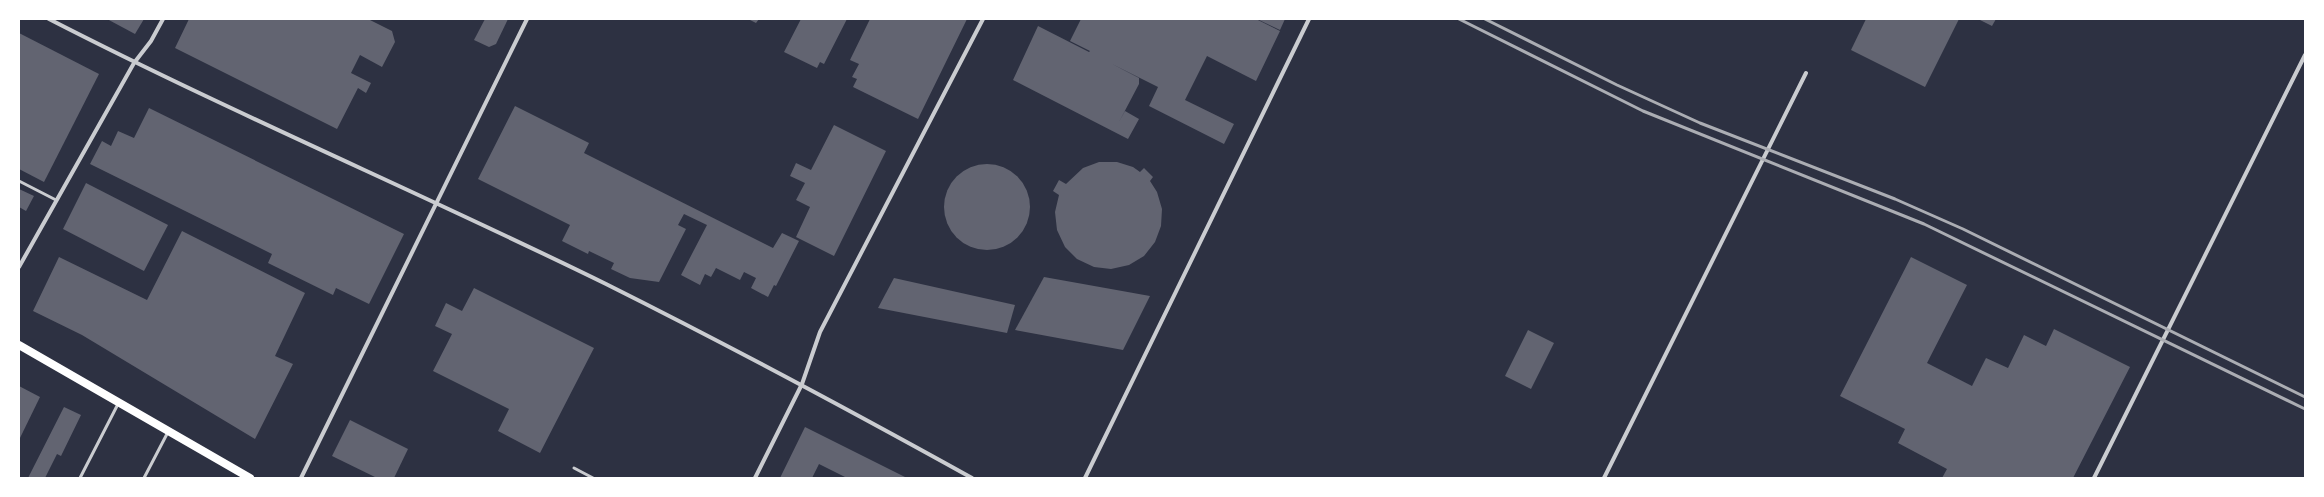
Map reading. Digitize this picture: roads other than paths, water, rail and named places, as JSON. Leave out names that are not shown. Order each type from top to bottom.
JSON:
[{"type":"main road","points":[[19,345],[250,478]]},
{"type":"street","points":[[49,19],[134,63],[605,284],[802,384],[972,478]]},
{"type":"street","points":[[19,267],[134,63],[151,42],[163,19]]},
{"type":"street","points":[[301,478],[527,19]]},
{"type":"street","points":[[755,478],[802,384],[820,332],[983,19]]},
{"type":"street","points":[[1085,478],[1309,19]]},
{"type":"street","points":[[2094,478],[2305,55]]},
{"type":"street","points":[[1604,478],[1806,73]]},
{"type":"lane","points":[[19,181],[56,200]]},
{"type":"lane","points":[[80,478],[119,402]]},
{"type":"lane","points":[[144,478],[168,431]]},
{"type":"lane","points":[[574,468],[593,478]]},
{"type":"railway","points":[[1459,19],[1643,111],[1924,224],[2305,409]]},
{"type":"railway","points":[[1485,19],[1617,85],[1700,123],[1895,199],[1963,229],[2305,397]]}]
